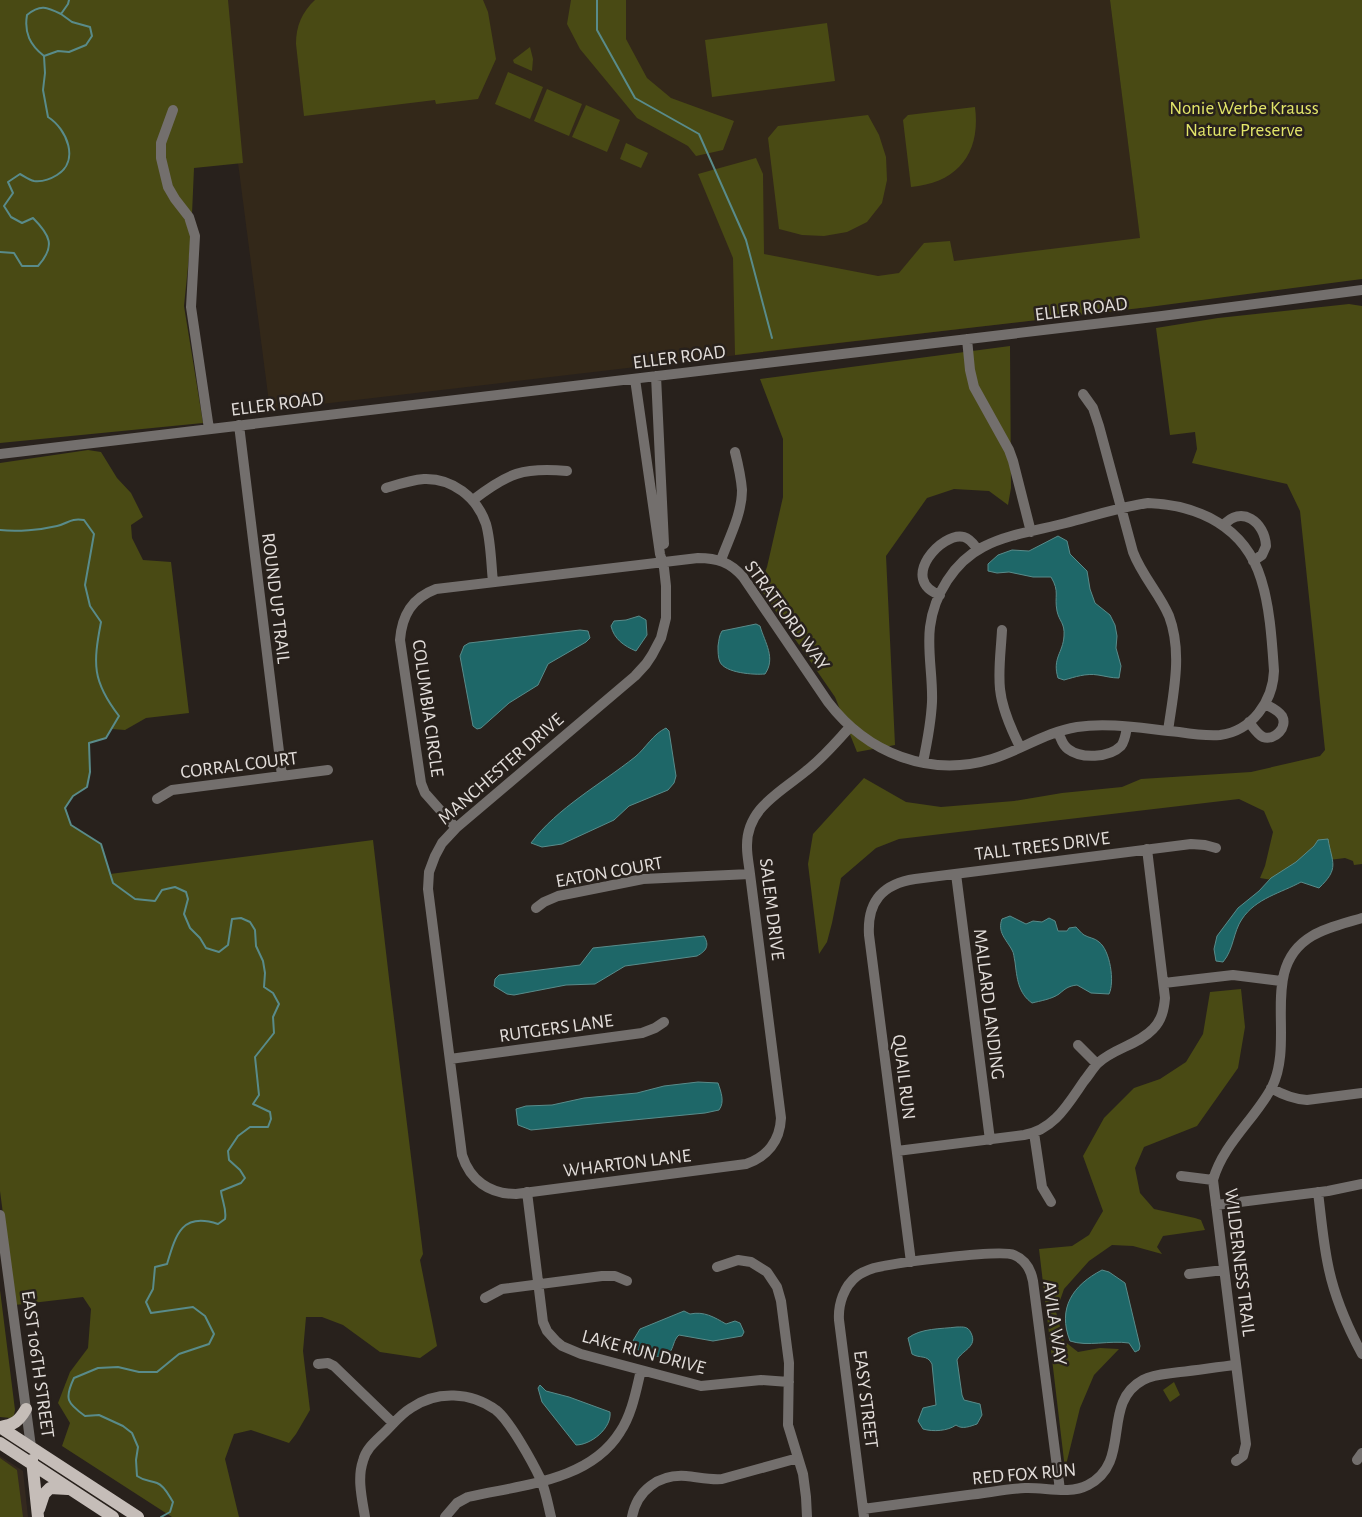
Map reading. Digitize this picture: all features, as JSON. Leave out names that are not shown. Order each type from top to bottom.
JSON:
[{"type":"main road","points":[[0,1427],[14,1424],[20,1419],[26,1409]]},
{"type":"main road","points":[[0,1427],[138,1517]]},
{"type":"main road","points":[[0,1442],[113,1517]]},
{"type":"main road","name":"EAST 106TH STREET","points":[[31,1447],[38,1516]]},
{"type":"main road","points":[[38,1516],[44,1494],[50,1488],[56,1487],[72,1490]]},
{"type":"street","points":[[174,110],[161,143],[160,158],[168,187],[189,217],[195,236],[192,307],[209,429]]},
{"type":"street","name":"ELLER ROAD","points":[[0,454],[1362,290]]},
{"type":"street","points":[[967,339],[970,370],[974,387],[1009,450],[1031,532]]},
{"type":"street","name":"MANCHESTER DRIVE","points":[[474,1178],[467,1168],[462,1155],[428,888],[430,872],[442,843],[456,828],[635,676],[646,664],[660,638],[666,618],[667,599],[663,562],[664,523],[656,376]]},
{"type":"street","name":"MANCHESTER DRIVE","points":[[635,378],[660,554],[663,562]]},
{"type":"street","points":[[1083,394],[1094,408],[1133,552],[1139,567],[1168,615],[1175,636],[1176,660],[1168,731]]},
{"type":"street","name":"ROUND UP TRAIL","points":[[239,426],[282,776]]},
{"type":"street","points":[[721,560],[741,503],[741,477],[735,452]]},
{"type":"street","points":[[473,500],[500,479],[513,474],[540,469],[567,471]]},
{"type":"street","points":[[386,488],[416,480],[438,480],[452,484],[473,500],[486,524],[494,582]]},
{"type":"street","points":[[923,762],[932,702],[930,627],[933,612],[945,584],[958,566],[978,550],[1004,539],[1121,508],[1148,503],[1168,504],[1196,511],[1207,516],[1223,526],[1240,542],[1253,561],[1264,589],[1273,652],[1274,679],[1272,690],[1265,704],[1249,722],[1264,737],[1275,736],[1280,732],[1283,718],[1279,712],[1265,704]]},
{"type":"street","points":[[1223,526],[1228,519],[1238,515],[1245,516],[1257,524],[1262,532],[1266,546],[1262,555],[1253,561]]},
{"type":"street","points":[[940,595],[926,588],[922,580],[924,567],[934,551],[945,541],[957,536],[968,539],[978,550]]},
{"type":"street","name":"STRATFORD WAY","points":[[457,586],[698,558],[721,560],[736,569],[743,577],[828,702],[841,718],[850,727],[880,748],[909,760],[943,765],[973,763],[991,759],[1075,727],[1097,725],[1220,735],[1238,729],[1249,722]]},
{"type":"street","name":"COLUMBIA CIRCLE","points":[[456,828],[426,793],[420,783],[400,640],[401,625],[407,611],[414,602],[426,593],[436,589],[457,586]]},
{"type":"street","points":[[1002,630],[999,668],[1000,689],[1007,717],[1020,747]]},
{"type":"street","name":"SALEM DRIVE","points":[[778,1137],[781,1113],[747,846],[753,820],[758,810],[765,802],[820,759],[850,727]]},
{"type":"street","points":[[1058,732],[1068,750],[1080,755],[1094,756],[1108,753],[1121,745],[1127,727]]},
{"type":"street","name":"CORRAL COURT","points":[[157,799],[172,790],[328,770]]},
{"type":"street","name":"TALL TREES DRIVE","points":[[878,898],[885,889],[904,881],[1191,844],[1205,844],[1216,848]]},
{"type":"street","points":[[897,1151],[990,1140],[1034,1133],[1046,1128],[1057,1117],[1097,1064],[1154,1029],[1160,1020],[1164,1007],[1164,983],[1147,849]]},
{"type":"street","name":"EATON COURT","points":[[536,908],[558,896],[643,879],[750,874]]},
{"type":"street","name":"MALLARD LANDING","points":[[956,874],[990,1140]]},
{"type":"street","name":"QUAIL RUN","points":[[878,898],[870,914],[869,935],[911,1262]]},
{"type":"street","name":"WILDERNESS TRAIL","points":[[1236,1461],[1244,1456],[1247,1447],[1213,1180],[1219,1162],[1271,1088],[1278,1071],[1281,1055],[1281,981],[1289,959],[1304,942],[1322,931],[1362,918]]},
{"type":"street","points":[[1164,983],[1233,975],[1281,981]]},
{"type":"street","name":"RUTGERS LANE","points":[[450,1059],[642,1033],[664,1022]]},
{"type":"street","points":[[1078,1045],[1097,1064]]},
{"type":"street","points":[[1271,1088],[1290,1098],[1307,1100],[1362,1093]]},
{"type":"street","points":[[1034,1133],[1042,1187],[1051,1202]]},
{"type":"street","name":"WHARTON LANE","points":[[474,1178],[486,1188],[509,1194],[746,1164],[765,1154],[778,1137]]},
{"type":"street","points":[[1181,1176],[1213,1180]]},
{"type":"street","points":[[1216,1205],[1318,1192],[1362,1184]]},
{"type":"street","name":"LAKE RUN DRIVE","points":[[527,1192],[543,1322],[556,1341],[581,1354],[701,1386],[761,1380],[789,1382]]},
{"type":"street","points":[[1318,1192],[1328,1264],[1333,1285],[1341,1311],[1362,1354]]},
{"type":"street","name":"EAST 106TH STREET","points":[[0,1215],[31,1447]]},
{"type":"street","name":"AVILA WAY","points":[[846,1287],[858,1276],[871,1269],[911,1262],[1002,1252],[1016,1256],[1028,1266],[1033,1281],[1060,1490]]},
{"type":"street","points":[[717,1267],[738,1260],[745,1260],[756,1264],[769,1274],[775,1282],[779,1293],[789,1363],[788,1425],[803,1474],[807,1517]]},
{"type":"street","points":[[1188,1274],[1224,1270]]},
{"type":"street","points":[[485,1298],[502,1289],[538,1284],[608,1276],[627,1281]]},
{"type":"street","name":"EASY STREET","points":[[846,1287],[839,1308],[839,1320],[864,1513]]},
{"type":"street","points":[[318,1364],[328,1363],[334,1366],[393,1423]]},
{"type":"street","name":"RED FOX RUN","points":[[864,1513],[1017,1489],[1072,1490],[1082,1488],[1095,1481],[1105,1471],[1112,1458],[1121,1405],[1125,1396],[1135,1385],[1142,1380],[1155,1376],[1236,1365]]},
{"type":"street","points":[[445,1517],[457,1503],[468,1497],[541,1481],[581,1467],[605,1451],[620,1433],[628,1416],[641,1370]]},
{"type":"street","points":[[365,1517],[360,1476],[363,1458],[370,1447],[393,1423],[424,1400],[438,1396],[453,1395],[470,1397],[484,1403],[497,1411],[508,1423],[541,1481],[551,1517]]},
{"type":"street","points":[[632,1517],[638,1500],[646,1489],[662,1479],[676,1476],[709,1480],[722,1479],[798,1458]]},
{"type":"shaded area","points":[[217,0],[1110,0],[1149,307],[270,410]]},
{"type":"shaded area","points":[[0,1456],[23,1471],[28,1517],[0,1517]]},
{"type":"green space","points":[[0,0],[228,0],[243,163],[194,168],[191,237],[184,306],[203,423],[0,443]]},
{"type":"green space","points":[[315,0],[483,0],[488,12],[496,59],[478,99],[436,104],[435,100],[304,116],[296,37],[301,20]]},
{"type":"green space","points":[[571,0],[626,0],[626,39],[647,78],[671,98],[734,121],[723,150],[696,156],[688,146],[637,118],[580,49],[567,24]]},
{"type":"green space","name":"Nonie Werbe Krauss Nature Preserve","points":[[1110,0],[1362,0],[1362,279],[1149,307],[735,355],[733,258],[698,174],[756,158],[763,174],[764,254],[878,276],[899,273],[924,243],[950,241],[954,261],[1140,238]]},
{"type":"green space","points":[[827,23],[835,81],[712,97],[705,40]]},
{"type":"green space","points":[[530,47],[533,59],[532,71],[514,63],[513,60]]},
{"type":"green space","points":[[508,72],[543,87],[530,119],[495,104]]},
{"type":"green space","points":[[547,89],[582,104],[569,136],[534,121]]},
{"type":"green space","points":[[586,105],[620,120],[607,152],[572,137]]},
{"type":"green space","points":[[975,107],[976,123],[974,138],[970,151],[963,163],[942,179],[911,187],[903,120],[908,115]]},
{"type":"green space","points":[[868,115],[879,135],[886,157],[887,180],[882,203],[867,222],[847,232],[824,236],[802,235],[779,229],[768,138],[778,126]]},
{"type":"green space","points":[[626,143],[648,153],[641,168],[620,159]]},
{"type":"green space","points":[[1349,304],[1362,306],[1362,864],[1354,865],[1353,861],[1345,858],[1321,861],[1279,881],[1260,878],[1265,866],[1273,832],[1264,811],[1239,799],[899,839],[876,848],[841,878],[827,942],[819,954],[808,864],[813,834],[864,778],[906,802],[941,807],[1014,801],[1062,793],[1122,787],[1141,779],[1251,772],[1320,756],[1325,750],[1300,511],[1287,484],[1192,463],[1197,449],[1195,432],[1170,435],[1156,328],[1218,318]]},
{"type":"green space","points":[[1010,346],[1011,488],[1008,505],[989,491],[954,489],[927,498],[886,556],[895,745],[857,752],[835,697],[759,587],[767,567],[783,497],[783,439],[760,379]]},
{"type":"green space","points":[[88,450],[101,452],[117,478],[131,493],[143,517],[131,525],[132,538],[143,560],[171,562],[189,713],[146,718],[125,730],[112,729],[106,738],[90,743],[90,772],[87,787],[73,796],[66,808],[71,825],[101,844],[110,874],[373,840],[423,1254],[420,1260],[437,1346],[420,1358],[380,1352],[343,1325],[322,1317],[306,1317],[303,1351],[310,1410],[289,1443],[251,1430],[234,1434],[225,1459],[239,1517],[172,1517],[62,1446],[70,1423],[58,1403],[70,1372],[88,1348],[91,1309],[83,1297],[15,1305],[0,1191],[0,463]]},
{"type":"green space","points":[[1241,989],[1245,1027],[1238,1068],[1197,1126],[1144,1147],[1135,1168],[1140,1193],[1154,1209],[1201,1220],[1205,1230],[1163,1236],[1157,1247],[1162,1254],[1133,1246],[1112,1245],[1089,1261],[1064,1289],[1056,1312],[1064,1341],[1078,1352],[1100,1348],[1119,1349],[1094,1375],[1080,1408],[1065,1469],[1039,1249],[1072,1246],[1089,1235],[1103,1211],[1083,1156],[1104,1118],[1134,1088],[1160,1079],[1186,1062],[1203,1034],[1210,992]]},
{"type":"green space","points":[[0,1290],[15,1410],[11,1418],[0,1417]]},
{"type":"green space","points":[[1174,1382],[1180,1395],[1170,1402],[1163,1390]]},
{"type":"green space","points":[[0,1458],[17,1470],[23,1517],[0,1517]]},
{"type":"water","points":[[1058,536],[1067,541],[1070,554],[1087,571],[1095,603],[1110,615],[1115,625],[1117,636],[1116,648],[1121,666],[1119,678],[1089,675],[1064,680],[1058,678],[1056,665],[1064,632],[1057,611],[1056,590],[1051,577],[1033,577],[1009,572],[997,573],[988,571],[988,564],[998,555],[1012,550],[1029,551]]},
{"type":"water","points":[[639,616],[646,620],[647,635],[636,651],[627,647],[614,635],[611,626],[614,621]]},
{"type":"water","points":[[756,624],[760,626],[770,656],[770,662],[765,674],[734,671],[723,666],[719,660],[718,650],[722,631]]},
{"type":"water","points":[[580,630],[588,631],[590,638],[586,642],[548,664],[538,685],[509,703],[481,728],[477,729],[473,726],[460,656],[464,646],[469,643]]},
{"type":"water","points":[[666,728],[669,731],[676,776],[674,783],[668,790],[629,806],[614,820],[562,844],[542,847],[531,843],[553,819],[635,757],[657,734]]},
{"type":"water","points":[[1328,839],[1333,865],[1326,881],[1319,888],[1301,882],[1254,906],[1239,924],[1227,957],[1223,962],[1216,961],[1214,949],[1217,936],[1238,908],[1259,891],[1271,878],[1296,862],[1318,840]]},
{"type":"water","points":[[1010,916],[1026,924],[1033,921],[1042,922],[1049,918],[1055,921],[1058,931],[1067,931],[1069,928],[1076,927],[1084,935],[1097,941],[1103,946],[1109,959],[1112,982],[1109,994],[1091,993],[1077,985],[1071,986],[1046,1000],[1032,1003],[1021,990],[1013,953],[1001,932],[1002,919]]},
{"type":"water","points":[[704,936],[707,943],[706,948],[697,956],[625,966],[595,984],[566,985],[514,995],[507,994],[494,986],[495,979],[499,975],[580,965],[593,948]]},
{"type":"water","points":[[698,1082],[718,1083],[722,1100],[719,1110],[705,1113],[531,1130],[518,1125],[516,1109],[526,1106],[552,1105],[584,1098],[637,1093],[664,1086]]},
{"type":"water","points":[[1102,1270],[1109,1272],[1125,1283],[1140,1346],[1139,1350],[1135,1352],[1129,1343],[1077,1343],[1070,1341],[1065,1318],[1070,1299],[1083,1283]]},
{"type":"water","points":[[684,1311],[690,1314],[700,1313],[709,1315],[726,1324],[735,1321],[740,1323],[744,1332],[742,1336],[713,1341],[679,1335],[669,1353],[660,1357],[644,1353],[631,1344],[640,1329]]},
{"type":"water","points":[[957,1327],[967,1328],[973,1338],[971,1345],[957,1360],[962,1395],[964,1400],[980,1404],[982,1415],[977,1424],[969,1427],[956,1425],[949,1429],[936,1431],[923,1429],[918,1421],[923,1408],[936,1405],[932,1364],[926,1358],[912,1354],[908,1338],[919,1332]]},
{"type":"water","points":[[540,1385],[546,1391],[610,1412],[608,1424],[594,1439],[576,1445],[542,1402],[538,1388]]},
{"type":"waterway","points":[[0,252],[14,253],[22,266],[38,266],[44,259],[49,247],[47,235],[33,218],[22,223],[11,217],[4,206],[13,193],[8,182],[20,174],[34,181],[49,179],[64,169],[68,162],[68,145],[65,137],[61,129],[48,117],[43,90],[44,56],[29,38],[26,21],[27,15],[40,8],[48,8],[61,14],[69,0]]},
{"type":"waterway","points":[[597,0],[597,30],[635,98],[699,134],[746,240],[772,338]]},
{"type":"waterway","points":[[44,56],[58,51],[69,52],[86,45],[92,36],[90,27],[72,22],[61,14]]},
{"type":"waterway","points":[[0,530],[43,529],[72,520],[84,520],[94,534],[85,585],[90,606],[101,622],[96,661],[99,682],[110,704],[119,716],[106,738],[89,743],[90,772],[87,787],[73,796],[65,808],[71,825],[101,844],[113,883],[135,899],[155,901],[162,890],[175,887],[186,892],[188,899],[184,914],[190,928],[200,938],[206,948],[219,952],[228,945],[232,919],[241,918],[250,922],[255,930],[256,946],[263,961],[265,973],[264,987],[273,993],[279,1004],[273,1017],[274,1033],[255,1057],[259,1095],[253,1104],[270,1112],[271,1119],[268,1127],[250,1127],[238,1136],[228,1151],[229,1160],[240,1170],[245,1178],[241,1183],[221,1191],[225,1208],[225,1219],[218,1224],[196,1221],[188,1223],[182,1228],[174,1243],[167,1264],[155,1267],[153,1289],[146,1302],[151,1313],[193,1307],[205,1316],[214,1334],[209,1344],[179,1354],[157,1372],[139,1372],[118,1367],[98,1368],[74,1378],[69,1391],[68,1396],[71,1404],[85,1416],[99,1415],[123,1426],[132,1433],[138,1447],[136,1460],[137,1476],[160,1484],[167,1491],[173,1502],[170,1512],[161,1517]]}]
